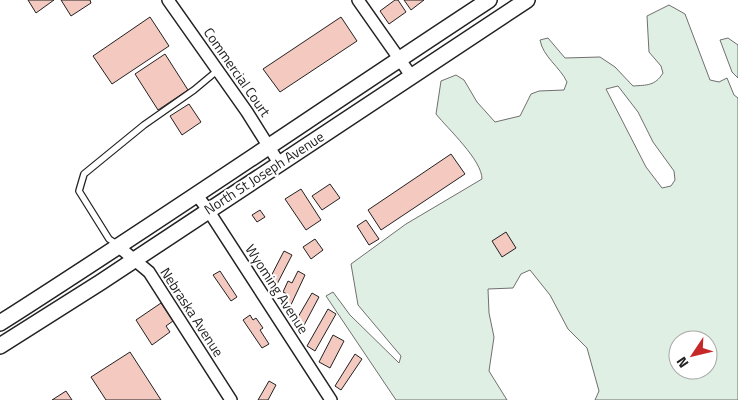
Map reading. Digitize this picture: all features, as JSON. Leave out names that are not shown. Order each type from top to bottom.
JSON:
[{"type":"main road","name":"North St Joseph Avenue","points":[[0,323],[120,247],[196,194],[489,0]]},
{"type":"main road","name":"North St Joseph Avenue","points":[[0,346],[527,0]]},
{"type":"street","name":"Commercial Court","points":[[168,0],[247,112],[279,163]]},
{"type":"street","points":[[358,0],[412,77]]},
{"type":"street","name":"Wyoming Avenue","points":[[196,194],[331,400]]},
{"type":"street","name":"Nebraska Avenue","points":[[120,247],[149,272],[231,400]]},
{"type":"lane","points":[[120,247],[109,239],[79,192],[84,174],[144,125],[194,90],[218,70]]},
{"type":"green space","points":[[669,5],[685,14],[710,80],[719,82],[727,78],[734,95],[738,98],[738,400],[595,400],[599,391],[587,348],[568,329],[550,295],[530,270],[521,274],[513,288],[488,289],[489,313],[494,337],[489,371],[507,400],[396,400],[326,296],[333,292],[350,315],[399,363],[401,356],[358,305],[351,264],[406,224],[482,179],[481,171],[471,154],[436,114],[441,81],[456,75],[464,80],[477,102],[495,122],[520,116],[531,94],[539,91],[564,90],[567,82],[544,52],[540,40],[548,38],[565,58],[600,57],[615,67],[633,86],[654,83],[663,73],[661,66],[649,52],[647,16]],"holes":[[[618,86],[638,112],[653,142],[674,171],[675,180],[671,186],[662,188],[646,167],[606,89]]]},
{"type":"green space","points":[[728,38],[738,45],[738,78],[732,72],[720,40]]},
{"type":"building","points":[[28,0],[54,0],[36,13]]},
{"type":"building","points":[[61,0],[90,0],[91,3],[71,16]]},
{"type":"building","points":[[395,0],[398,0],[406,12],[389,24],[380,11]]},
{"type":"building","points":[[404,0],[424,0],[411,10]]},
{"type":"building","points":[[150,17],[169,46],[112,84],[93,56]]},
{"type":"building","points":[[341,17],[357,41],[280,92],[263,69]]},
{"type":"building","points":[[165,54],[188,90],[158,110],[135,74]]},
{"type":"building","points":[[189,104],[201,122],[182,135],[170,116]]},
{"type":"building","points":[[451,154],[465,174],[381,230],[368,210]]},
{"type":"building","points":[[330,184],[340,198],[322,210],[312,196]]},
{"type":"building","points":[[301,189],[321,220],[306,230],[285,199]]},
{"type":"building","points":[[260,210],[265,217],[257,222],[252,215]]},
{"type":"building","points":[[366,220],[379,239],[369,245],[357,226]]},
{"type":"building","points":[[506,232],[516,248],[502,257],[492,241]]},
{"type":"building","points":[[315,239],[323,250],[311,259],[303,247]]},
{"type":"building","points":[[284,251],[292,255],[275,288],[267,284]]},
{"type":"building","points":[[220,271],[237,297],[231,301],[213,275]]},
{"type":"building","points":[[298,271],[305,275],[289,309],[282,306],[287,294],[283,292],[288,281],[292,283]]},
{"type":"building","points":[[312,293],[319,297],[302,329],[294,324]]},
{"type":"building","points":[[161,303],[173,321],[166,326],[170,332],[152,345],[136,320]]},
{"type":"building","points":[[328,309],[336,314],[315,351],[307,346]]},
{"type":"building","points":[[250,315],[253,320],[256,318],[263,328],[260,330],[269,344],[262,348],[243,320]]},
{"type":"building","points":[[333,335],[344,341],[330,368],[319,362]]},
{"type":"building","points":[[130,352],[161,400],[106,400],[91,377]]},
{"type":"building","points":[[355,354],[362,359],[341,390],[335,386]]},
{"type":"building","points":[[269,381],[276,385],[268,400],[258,400]]},
{"type":"building","points":[[66,391],[72,400],[52,400]]}]
